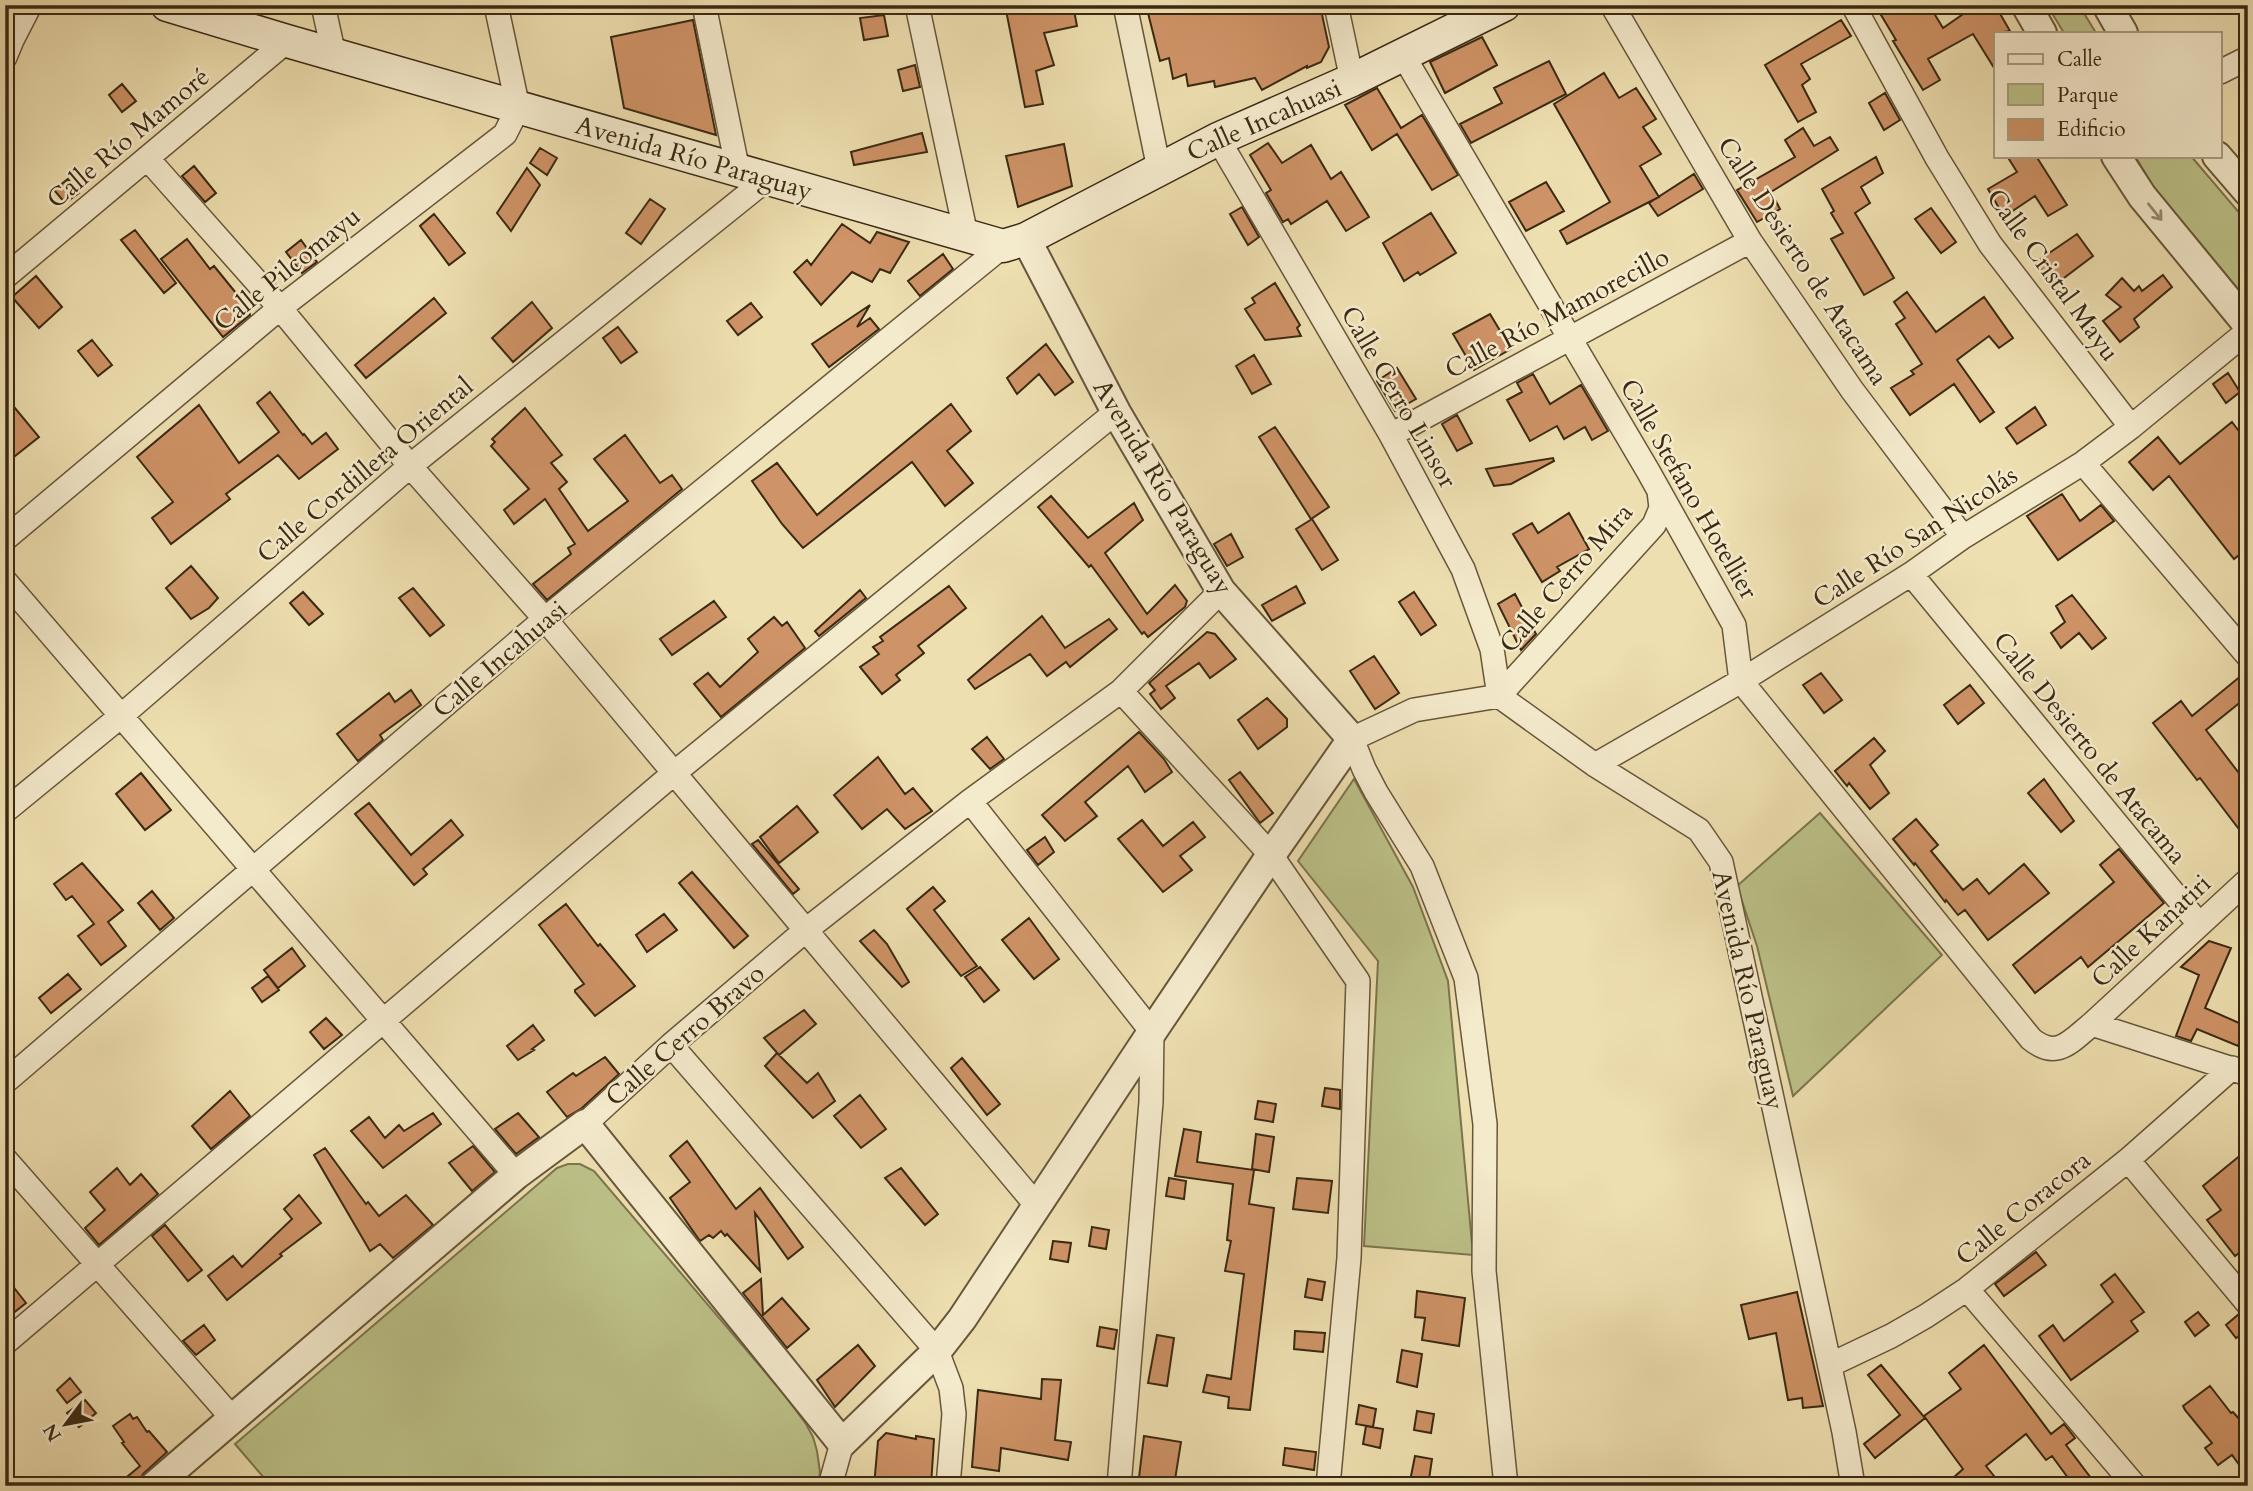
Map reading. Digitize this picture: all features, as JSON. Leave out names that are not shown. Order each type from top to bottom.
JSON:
[{"type":"main road","name":"Avenida Río Paraguay","points":[[167,5],[966,235],[1015,242]]},
{"type":"main road","name":"Calle Incahuasi","points":[[1015,242],[1218,139],[1352,80],[1504,5]]},
{"type":"street","points":[[5,57],[30,5]]},
{"type":"street","points":[[323,5],[334,55]]},
{"type":"street","points":[[496,5],[518,108]]},
{"type":"street","points":[[704,5],[753,175]]},
{"type":"street","points":[[917,5],[966,235]]},
{"type":"street","points":[[1125,5],[1159,169]]},
{"type":"street","points":[[1336,5],[1352,80]]},
{"type":"street","name":"Calle Desierto de Atacama","points":[[1612,5],[1750,241],[1852,390],[1962,537]]},
{"type":"street","name":"Calle Cristal Mayu","points":[[1853,5],[1937,158],[1990,244],[2131,427]]},
{"type":"street","points":[[2026,5],[2041,32]]},
{"type":"street","points":[[2107,5],[2122,32]]},
{"type":"street","name":"Calle Río Mamoré","points":[[5,277],[287,41]]},
{"type":"street","name":"Calle Stefano Hotellier","points":[[1403,55],[1659,491],[1734,625],[1741,681]]},
{"type":"street","points":[[2222,71],[2248,58]]},
{"type":"street","name":"Calle Pilcomayu","points":[[5,539],[279,308],[505,135],[518,108]]},
{"type":"street","name":"Calle Cerro Linsor","points":[[1218,139],[1391,435],[1463,569],[1492,649],[1499,696]]},
{"type":"street","points":[[147,158],[279,308],[410,466],[545,620],[1037,1206]]},
{"type":"street","points":[[2117,158],[2141,196],[2248,325]]},
{"type":"street","points":[[2219,158],[2248,192]]},
{"type":"street","name":"Calle Cordillera Oriental","points":[[5,811],[121,716],[753,175]]},
{"type":"street","name":"Calle Río Mamorecillo","points":[[1391,435],[1750,241]]},
{"type":"street","name":"Avenida Río Paraguay","points":[[1015,242],[1221,591],[1352,739]]},
{"type":"street","name":"Calle Incahuasi","points":[[5,1082],[545,620],[1015,242]]},
{"type":"street","name":"Calle Río San Nicolás","points":[[1595,765],[1741,681],[1911,574],[1962,537],[2084,463],[2248,331]]},
{"type":"street","points":[[5,1343],[673,774],[1116,412]]},
{"type":"street","points":[[2084,463],[2248,656]]},
{"type":"street","name":"Calle Cerro Mira","points":[[1499,696],[1654,525],[1661,508],[1659,491]]},
{"type":"street","name":"Calle Desierto de Atacama","points":[[1911,574],[2199,924]]},
{"type":"street","points":[[5,582],[516,1175]]},
{"type":"street","name":"Calle Cerro Bravo","points":[[154,1486],[516,1175],[585,1124],[671,1045],[806,930],[970,801],[1121,691],[1221,591]]},
{"type":"street","points":[[1741,681],[2031,1039],[2042,1048],[2055,1049],[2067,1044],[2092,1024],[2240,1071]]},
{"type":"street","points":[[1121,691],[1271,855],[1358,981],[1349,1258],[1328,1486]]},
{"type":"street","points":[[831,1486],[842,1443],[937,1351],[962,1320],[1152,1032],[1352,739],[1414,710],[1499,696]]},
{"type":"street","name":"Avenida Río Paraguay","points":[[1499,696],[1595,765],[1699,830],[1721,862],[1855,1482]]},
{"type":"street","points":[[1352,739],[1376,792],[1422,866],[1466,978],[1485,1124],[1484,1271],[1506,1486]]},
{"type":"street","points":[[970,801],[1152,1032],[1151,1102],[1119,1486]]},
{"type":"street","name":"Calle Kanatiri","points":[[2092,1024],[2248,880]]},
{"type":"street","points":[[671,1045],[937,1351],[951,1388],[954,1414],[948,1486]]},
{"type":"street","name":"Calle Coracora","points":[[1830,1365],[1891,1336],[1967,1289],[2240,1071]]},
{"type":"street","points":[[585,1124],[842,1443]]},
{"type":"street","points":[[5,1159],[233,1419]]},
{"type":"street","points":[[2127,1160],[2248,1304]]},
{"type":"street","points":[[1967,1289],[2135,1486]]},
{"type":"green space","points":[[2047,5],[2079,5],[2095,32],[2063,32]]},
{"type":"green space","points":[[2136,158],[2193,158],[2248,223],[2248,301],[2154,188]]},
{"type":"green space","points":[[1354,779],[1413,887],[1448,981],[1473,1255],[1364,1246],[1378,961],[1298,861]]},
{"type":"green space","points":[[1820,813],[1942,955],[1793,1096],[1757,946],[1737,886]]},
{"type":"green space","points":[[580,1164],[594,1171],[783,1393],[813,1437],[820,1472],[818,1486],[271,1486],[235,1444],[557,1168]]},
{"type":"building","points":[[1005,5],[1073,5],[1077,26],[1044,33],[1054,65],[1036,71],[1043,104],[1025,107]]},
{"type":"building","points":[[1146,5],[1234,5],[1235,8],[1251,5],[1320,5],[1329,47],[1321,62],[1307,66],[1262,90],[1255,78],[1215,87],[1214,81],[1188,86],[1186,74],[1173,79],[1169,58],[1160,61]]},
{"type":"building","points":[[1875,5],[1929,5],[1943,28],[1969,10],[1970,12],[1982,5],[1995,5],[2010,31],[1994,32],[1994,68],[1973,34],[1928,59],[1940,80],[1923,90],[1893,41],[1896,40]]},
{"type":"building","points":[[884,15],[888,36],[864,40],[860,18]]},
{"type":"building","points":[[693,20],[716,135],[624,108],[611,37]]},
{"type":"building","points":[[1841,20],[1851,36],[1801,64],[1810,79],[1802,85],[1816,112],[1798,122],[1765,65]]},
{"type":"building","points":[[1482,37],[1497,65],[1445,93],[1430,62]]},
{"type":"building","points":[[1549,61],[1566,94],[1471,143],[1460,124],[1502,103],[1494,88]]},
{"type":"building","points":[[915,65],[920,87],[903,91],[898,70]]},
{"type":"building","points":[[1604,73],[1619,98],[1636,88],[1656,119],[1643,127],[1661,154],[1640,166],[1659,197],[1567,244],[1560,231],[1610,202],[1554,104]]},
{"type":"building","points":[[122,84],[136,101],[122,112],[109,95]]},
{"type":"building","points":[[1377,88],[1401,128],[1422,115],[1458,175],[1432,190],[1397,134],[1372,150],[1345,105]]},
{"type":"building","points":[[1885,93],[1900,120],[1884,130],[1869,103]]},
{"type":"building","points":[[1803,128],[1814,146],[1830,137],[1838,150],[1771,192],[1780,209],[1757,222],[1737,190],[1795,157],[1785,140]]},
{"type":"building","points":[[922,133],[927,152],[854,165],[851,152]]},
{"type":"building","points":[[1268,143],[1282,163],[1311,145],[1331,179],[1341,172],[1369,217],[1346,231],[1327,201],[1291,224],[1288,219],[1283,222],[1266,193],[1271,190],[1250,155]]},
{"type":"building","points":[[1064,144],[1072,186],[1018,207],[1006,156]]},
{"type":"building","points":[[540,148],[557,158],[547,175],[530,163]]},
{"type":"building","points":[[1876,157],[1883,173],[1861,187],[1870,203],[1855,213],[1894,278],[1864,295],[1831,239],[1843,233],[1831,213],[1834,211],[1822,189]]},
{"type":"building","points":[[2008,158],[2037,158],[2067,205],[2048,216],[2035,196],[2003,215],[1988,189],[2017,172]]},
{"type":"building","points":[[194,166],[216,193],[205,202],[182,176]]},
{"type":"building","points":[[527,168],[540,185],[511,231],[497,213]]},
{"type":"building","points":[[1694,174],[1703,189],[1658,216],[1649,203]]},
{"type":"building","points":[[68,179],[79,193],[65,203],[54,190]]},
{"type":"building","points":[[1546,182],[1564,211],[1526,231],[1509,202]]},
{"type":"building","points":[[650,199],[665,209],[641,244],[626,233]]},
{"type":"building","points":[[1242,207],[1259,237],[1248,245],[1230,214]]},
{"type":"building","points":[[1931,208],[1956,242],[1941,253],[1915,219]]},
{"type":"building","points":[[1431,213],[1456,253],[1420,275],[1418,272],[1404,281],[1383,243]]},
{"type":"building","points":[[434,214],[465,253],[449,265],[420,226]]},
{"type":"building","points":[[842,224],[870,243],[877,232],[909,242],[890,273],[880,269],[872,282],[852,272],[821,305],[794,272],[807,260],[811,265]]},
{"type":"building","points":[[135,230],[176,283],[164,293],[121,240]]},
{"type":"building","points":[[2077,234],[2093,256],[2052,287],[2036,262]]},
{"type":"building","points":[[187,239],[210,269],[214,266],[249,309],[250,315],[223,337],[161,259]]},
{"type":"building","points":[[301,240],[317,262],[302,273],[286,252]]},
{"type":"building","points":[[943,254],[953,269],[920,296],[908,281]]},
{"type":"building","points":[[2163,275],[2172,287],[2134,319],[2139,327],[2120,342],[2103,321],[2121,307],[2106,295],[2122,278],[2134,291],[2139,286],[2142,291]]},
{"type":"building","points":[[36,276],[62,307],[39,328],[12,297]]},
{"type":"building","points":[[1275,283],[1300,325],[1297,328],[1301,336],[1265,340],[1245,309],[1255,303],[1252,298]]},
{"type":"building","points":[[1907,292],[1936,332],[1984,297],[2013,338],[1999,348],[1989,336],[1957,360],[1994,412],[1980,422],[1954,384],[1910,415],[1891,388],[1914,374],[1911,371],[1922,364],[1896,324],[1905,318],[1894,302]]},
{"type":"building","points":[[434,298],[446,313],[366,378],[355,365]]},
{"type":"building","points":[[532,302],[552,328],[513,362],[492,338]]},
{"type":"building","points":[[751,303],[762,317],[738,335],[727,321]]},
{"type":"building","points":[[870,305],[857,327],[870,318],[879,329],[829,367],[812,344]]},
{"type":"building","points":[[1490,314],[1511,349],[1474,370],[1453,334]]},
{"type":"building","points":[[618,327],[637,352],[621,363],[603,338]]},
{"type":"building","points":[[92,340],[112,365],[98,376],[78,351]]},
{"type":"building","points":[[1046,344],[1073,382],[1055,395],[1039,374],[1017,394],[1007,378]]},
{"type":"building","points":[[1254,355],[1271,384],[1252,394],[1236,366]]},
{"type":"building","points":[[1397,368],[1416,399],[1395,411],[1377,381]]},
{"type":"building","points":[[2228,373],[2240,392],[2226,403],[2213,384]]},
{"type":"building","points":[[1533,374],[1550,404],[1581,385],[1608,431],[1592,440],[1585,427],[1564,439],[1557,426],[1530,441],[1507,400],[1522,392],[1517,383]]},
{"type":"building","points":[[270,392],[312,444],[326,433],[338,449],[299,479],[278,455],[226,494],[230,499],[171,544],[152,518],[173,502],[137,457],[199,405],[239,463],[279,432],[257,403]]},
{"type":"building","points":[[5,396],[39,437],[5,464]]},
{"type":"building","points":[[951,404],[971,431],[947,451],[973,483],[945,506],[912,462],[803,548],[782,524],[752,481],[777,463],[817,515]]},
{"type":"building","points":[[2035,407],[2046,425],[2017,444],[2006,428]]},
{"type":"building","points":[[525,408],[562,455],[551,463],[567,482],[559,489],[588,531],[628,501],[594,459],[625,435],[660,483],[672,475],[682,489],[547,600],[533,584],[571,554],[568,548],[575,544],[545,499],[514,524],[504,510],[529,489],[491,446],[495,442],[492,439]]},
{"type":"building","points":[[1457,415],[1472,443],[1457,451],[1442,424]]},
{"type":"building","points":[[2232,422],[2248,443],[2248,548],[2234,559],[2169,476],[2153,490],[2129,462],[2158,437],[2180,464]]},
{"type":"building","points":[[1275,427],[1329,507],[1311,519],[1259,437]]},
{"type":"building","points":[[1553,458],[1554,461],[1511,484],[1494,486],[1486,469]]},
{"type":"building","points":[[2062,494],[2080,521],[2101,505],[2114,521],[2058,560],[2027,516]]},
{"type":"building","points":[[1051,496],[1088,538],[1134,503],[1143,520],[1105,553],[1147,614],[1175,585],[1187,601],[1185,607],[1148,637],[1144,632],[1142,634],[1091,565],[1089,567],[1038,507]]},
{"type":"building","points":[[1569,513],[1589,549],[1557,567],[1560,571],[1542,582],[1513,534],[1532,523],[1538,533]]},
{"type":"building","points":[[1312,519],[1338,560],[1322,570],[1296,529]]},
{"type":"building","points":[[1231,534],[1243,557],[1227,566],[1214,544]]},
{"type":"building","points":[[191,566],[218,598],[209,608],[191,619],[166,588]]},
{"type":"building","points":[[949,586],[966,608],[918,646],[924,653],[896,675],[900,680],[882,694],[860,667],[879,654],[873,647],[883,641],[880,637]]},
{"type":"building","points":[[1296,586],[1305,603],[1272,621],[1262,605]]},
{"type":"building","points":[[413,588],[444,625],[430,636],[399,598]]},
{"type":"building","points":[[860,590],[866,598],[819,636],[815,631]]},
{"type":"building","points":[[303,592],[323,614],[309,625],[290,603]]},
{"type":"building","points":[[1414,592],[1436,625],[1421,635],[1399,602]]},
{"type":"building","points":[[1515,594],[1536,634],[1521,650],[1498,604]]},
{"type":"building","points":[[2072,595],[2106,638],[2092,649],[2079,633],[2061,648],[2051,633],[2065,622],[2056,606]]},
{"type":"building","points":[[714,601],[726,617],[672,655],[660,639]]},
{"type":"building","points":[[1042,616],[1065,648],[1109,619],[1117,629],[1070,667],[1066,662],[1047,676],[1030,654],[975,689],[968,680]]},
{"type":"building","points":[[774,617],[782,626],[787,622],[805,648],[721,717],[694,684],[708,673],[720,687],[758,652],[748,639]]},
{"type":"building","points":[[1207,632],[1215,634],[1236,659],[1210,678],[1199,663],[1166,686],[1175,698],[1161,709],[1150,694],[1155,690],[1149,683]]},
{"type":"building","points":[[1374,656],[1399,693],[1375,709],[1350,671]]},
{"type":"building","points":[[2248,670],[2248,696],[2206,730],[2248,785],[2248,841],[2200,778],[2197,780],[2153,723],[2181,701],[2192,716]]},
{"type":"building","points":[[1821,673],[1842,700],[1824,713],[1803,685]]},
{"type":"building","points":[[1970,685],[1984,703],[1958,724],[1944,705]]},
{"type":"building","points":[[411,690],[421,705],[380,735],[383,740],[358,761],[337,734],[389,693],[395,702]]},
{"type":"building","points":[[1267,698],[1287,719],[1287,727],[1258,749],[1238,720]]},
{"type":"building","points":[[1139,732],[1164,759],[1172,772],[1145,792],[1128,766],[1085,802],[1097,816],[1065,841],[1042,815]]},
{"type":"building","points":[[987,737],[1004,759],[990,769],[972,749]]},
{"type":"building","points":[[1874,738],[1885,751],[1870,765],[1889,793],[1870,809],[1849,783],[1847,786],[1835,771]]},
{"type":"building","points":[[878,757],[905,794],[913,788],[932,811],[905,829],[887,809],[862,829],[834,795]]},
{"type":"building","points":[[1240,772],[1273,813],[1260,823],[1229,780]]},
{"type":"building","points":[[141,773],[171,810],[145,830],[116,794]]},
{"type":"building","points":[[2044,779],[2074,821],[2061,832],[2028,793]]},
{"type":"building","points":[[369,803],[411,855],[451,820],[463,835],[423,869],[427,874],[414,885],[355,814]]},
{"type":"building","points":[[797,806],[818,832],[779,863],[760,837]]},
{"type":"building","points":[[1916,819],[1938,845],[1931,851],[1963,890],[1977,879],[1989,894],[2024,864],[2049,893],[1988,940],[1965,910],[1958,915],[1946,900],[1945,902],[1893,839]]},
{"type":"building","points":[[1142,820],[1163,846],[1193,822],[1205,837],[1180,856],[1192,870],[1163,892],[1118,839]]},
{"type":"building","points":[[1045,837],[1054,852],[1038,865],[1027,850]]},
{"type":"building","points":[[758,840],[799,889],[793,894],[752,844]]},
{"type":"building","points":[[2119,849],[2164,903],[2088,967],[2081,957],[2035,993],[2013,965],[2114,882],[2100,865]]},
{"type":"building","points":[[82,863],[123,910],[108,922],[126,946],[101,965],[78,936],[94,924],[72,896],[66,900],[54,884]]},
{"type":"building","points":[[692,872],[748,936],[734,948],[679,883]]},
{"type":"building","points":[[933,887],[945,901],[934,910],[977,966],[961,976],[907,909]]},
{"type":"building","points":[[152,891],[174,918],[160,930],[138,903]]},
{"type":"building","points":[[566,904],[598,946],[600,944],[635,986],[595,1016],[575,992],[584,984],[539,925]]},
{"type":"building","points":[[664,914],[677,930],[647,952],[636,935]]},
{"type":"building","points":[[1029,918],[1059,959],[1034,979],[1002,940]]},
{"type":"building","points":[[874,930],[887,944],[909,982],[902,987],[860,941]]},
{"type":"building","points":[[2209,941],[2231,948],[2205,1008],[2246,1026],[2238,1046],[2197,1029],[2191,1041],[2176,1036],[2199,975],[2181,967]]},
{"type":"building","points":[[292,948],[305,966],[278,988],[264,970]]},
{"type":"building","points":[[980,967],[999,990],[984,1002],[965,977]]},
{"type":"building","points":[[68,974],[81,989],[51,1013],[39,998]]},
{"type":"building","points":[[268,976],[279,990],[262,1002],[252,988]]},
{"type":"building","points":[[804,1010],[816,1024],[779,1055],[764,1038]]},
{"type":"building","points":[[326,1018],[342,1035],[324,1049],[310,1032]]},
{"type":"building","points":[[533,1025],[544,1040],[518,1060],[507,1046]]},
{"type":"building","points":[[777,1053],[807,1083],[818,1073],[835,1101],[813,1118],[765,1066]]},
{"type":"building","points":[[605,1057],[619,1074],[582,1108],[567,1117],[547,1092],[573,1073],[576,1076]]},
{"type":"building","points":[[962,1058],[1000,1104],[987,1115],[951,1068]]},
{"type":"building","points":[[1325,1088],[1340,1090],[1340,1109],[1322,1106]]},
{"type":"building","points":[[230,1091],[250,1116],[211,1149],[192,1126]]},
{"type":"building","points":[[860,1095],[886,1129],[861,1148],[834,1116]]},
{"type":"building","points":[[1258,1101],[1276,1104],[1273,1122],[1255,1119]]},
{"type":"building","points":[[433,1113],[441,1124],[383,1168],[351,1131],[369,1117],[385,1138],[399,1125],[404,1131]]},
{"type":"building","points":[[518,1113],[539,1137],[516,1154],[495,1129]]},
{"type":"building","points":[[1184,1129],[1201,1132],[1197,1162],[1254,1170],[1249,1204],[1274,1208],[1250,1410],[1228,1408],[1229,1397],[1203,1392],[1207,1375],[1231,1379],[1244,1274],[1225,1271],[1231,1241],[1227,1240],[1233,1184],[1175,1176]]},
{"type":"building","points":[[1256,1134],[1274,1137],[1269,1172],[1252,1169]]},
{"type":"building","points":[[687,1141],[736,1209],[760,1188],[803,1247],[788,1259],[755,1213],[760,1271],[727,1234],[725,1236],[721,1231],[713,1238],[709,1235],[700,1241],[670,1198],[690,1182],[670,1156]]},
{"type":"building","points":[[473,1146],[495,1172],[472,1191],[449,1163]]},
{"type":"building","points":[[325,1148],[366,1204],[368,1202],[379,1216],[406,1195],[433,1225],[393,1258],[380,1244],[370,1251],[314,1155]]},
{"type":"building","points":[[2248,1149],[2248,1246],[2235,1256],[2207,1220],[2221,1210],[2203,1186]]},
{"type":"building","points":[[117,1168],[130,1185],[141,1174],[158,1194],[99,1245],[85,1228],[105,1210],[90,1192]]},
{"type":"building","points":[[901,1168],[938,1214],[925,1225],[885,1178]]},
{"type":"building","points":[[1169,1178],[1186,1181],[1184,1199],[1166,1196]]},
{"type":"building","points":[[1297,1178],[1332,1181],[1328,1213],[1293,1209]]},
{"type":"building","points":[[299,1195],[321,1223],[227,1300],[208,1276],[233,1256],[242,1267],[292,1219],[284,1209]]},
{"type":"building","points":[[165,1225],[202,1270],[188,1281],[152,1236]]},
{"type":"building","points":[[1092,1227],[1109,1230],[1106,1249],[1089,1246]]},
{"type":"building","points":[[1053,1241],[1071,1243],[1068,1262],[1050,1259]]},
{"type":"building","points":[[2036,1252],[2046,1265],[2004,1296],[1995,1284]]},
{"type":"building","points":[[2115,1274],[2144,1312],[2131,1321],[2138,1331],[2071,1380],[2039,1336],[2053,1325],[2064,1341],[2113,1302],[2101,1285]]},
{"type":"building","points":[[761,1279],[763,1315],[782,1298],[809,1329],[787,1348],[743,1293]]},
{"type":"building","points":[[1308,1279],[1325,1282],[1322,1300],[1305,1297]]},
{"type":"building","points":[[15,1289],[26,1303],[12,1314],[5,1305],[5,1298]]},
{"type":"building","points":[[1417,1291],[1465,1298],[1459,1346],[1422,1340],[1425,1318],[1415,1317]]},
{"type":"building","points":[[1797,1292],[1823,1406],[1803,1408],[1802,1398],[1788,1400],[1776,1333],[1749,1339],[1741,1305]]},
{"type":"building","points":[[2198,1312],[2209,1325],[2195,1336],[2185,1322]]},
{"type":"building","points":[[2239,1314],[2248,1329],[2236,1338],[2226,1325]]},
{"type":"building","points":[[204,1325],[215,1340],[196,1355],[183,1341]]},
{"type":"building","points":[[1100,1327],[1117,1330],[1114,1349],[1097,1346]]},
{"type":"building","points":[[1295,1331],[1325,1333],[1323,1352],[1294,1349]]},
{"type":"building","points":[[1157,1335],[1174,1338],[1167,1386],[1148,1383]]},
{"type":"building","points":[[858,1345],[875,1366],[835,1407],[817,1380]]},
{"type":"building","points":[[1984,1345],[2051,1434],[2064,1424],[2075,1438],[2066,1445],[2097,1486],[2074,1486],[2052,1456],[2046,1460],[2026,1434],[1986,1466],[2002,1486],[1944,1486],[1963,1469],[1924,1416],[1961,1389],[1949,1373]]},
{"type":"building","points":[[1402,1350],[1422,1354],[1417,1387],[1397,1382]]},
{"type":"building","points":[[1881,1365],[1925,1418],[1875,1458],[1864,1444],[1900,1415],[1868,1375]]},
{"type":"building","points":[[70,1378],[81,1392],[67,1403],[57,1390]]},
{"type":"building","points":[[1042,1379],[1061,1380],[1055,1440],[1071,1442],[1068,1460],[1001,1448],[999,1471],[972,1467],[978,1390],[1041,1399]]},
{"type":"building","points":[[2210,1386],[2231,1413],[2248,1429],[2248,1477],[2232,1455],[2218,1465],[2205,1448],[2212,1443],[2183,1406]]},
{"type":"building","points":[[85,1400],[96,1413],[79,1427],[67,1413]]},
{"type":"building","points":[[1359,1405],[1376,1409],[1373,1427],[1356,1424]]},
{"type":"building","points":[[1417,1411],[1434,1414],[1431,1433],[1414,1430]]},
{"type":"building","points":[[130,1414],[133,1419],[137,1417],[147,1432],[149,1431],[167,1452],[143,1474],[138,1486],[116,1486],[140,1466],[113,1426]]},
{"type":"building","points":[[1366,1426],[1383,1429],[1380,1448],[1363,1444]]},
{"type":"building","points":[[886,1433],[916,1439],[916,1436],[934,1439],[931,1486],[874,1486],[878,1441]]},
{"type":"building","points":[[1144,1436],[1181,1442],[1174,1486],[1138,1486]]},
{"type":"building","points":[[1285,1448],[1316,1452],[1314,1470],[1283,1465]]},
{"type":"building","points":[[1415,1456],[1432,1459],[1428,1486],[1409,1486]]}]
